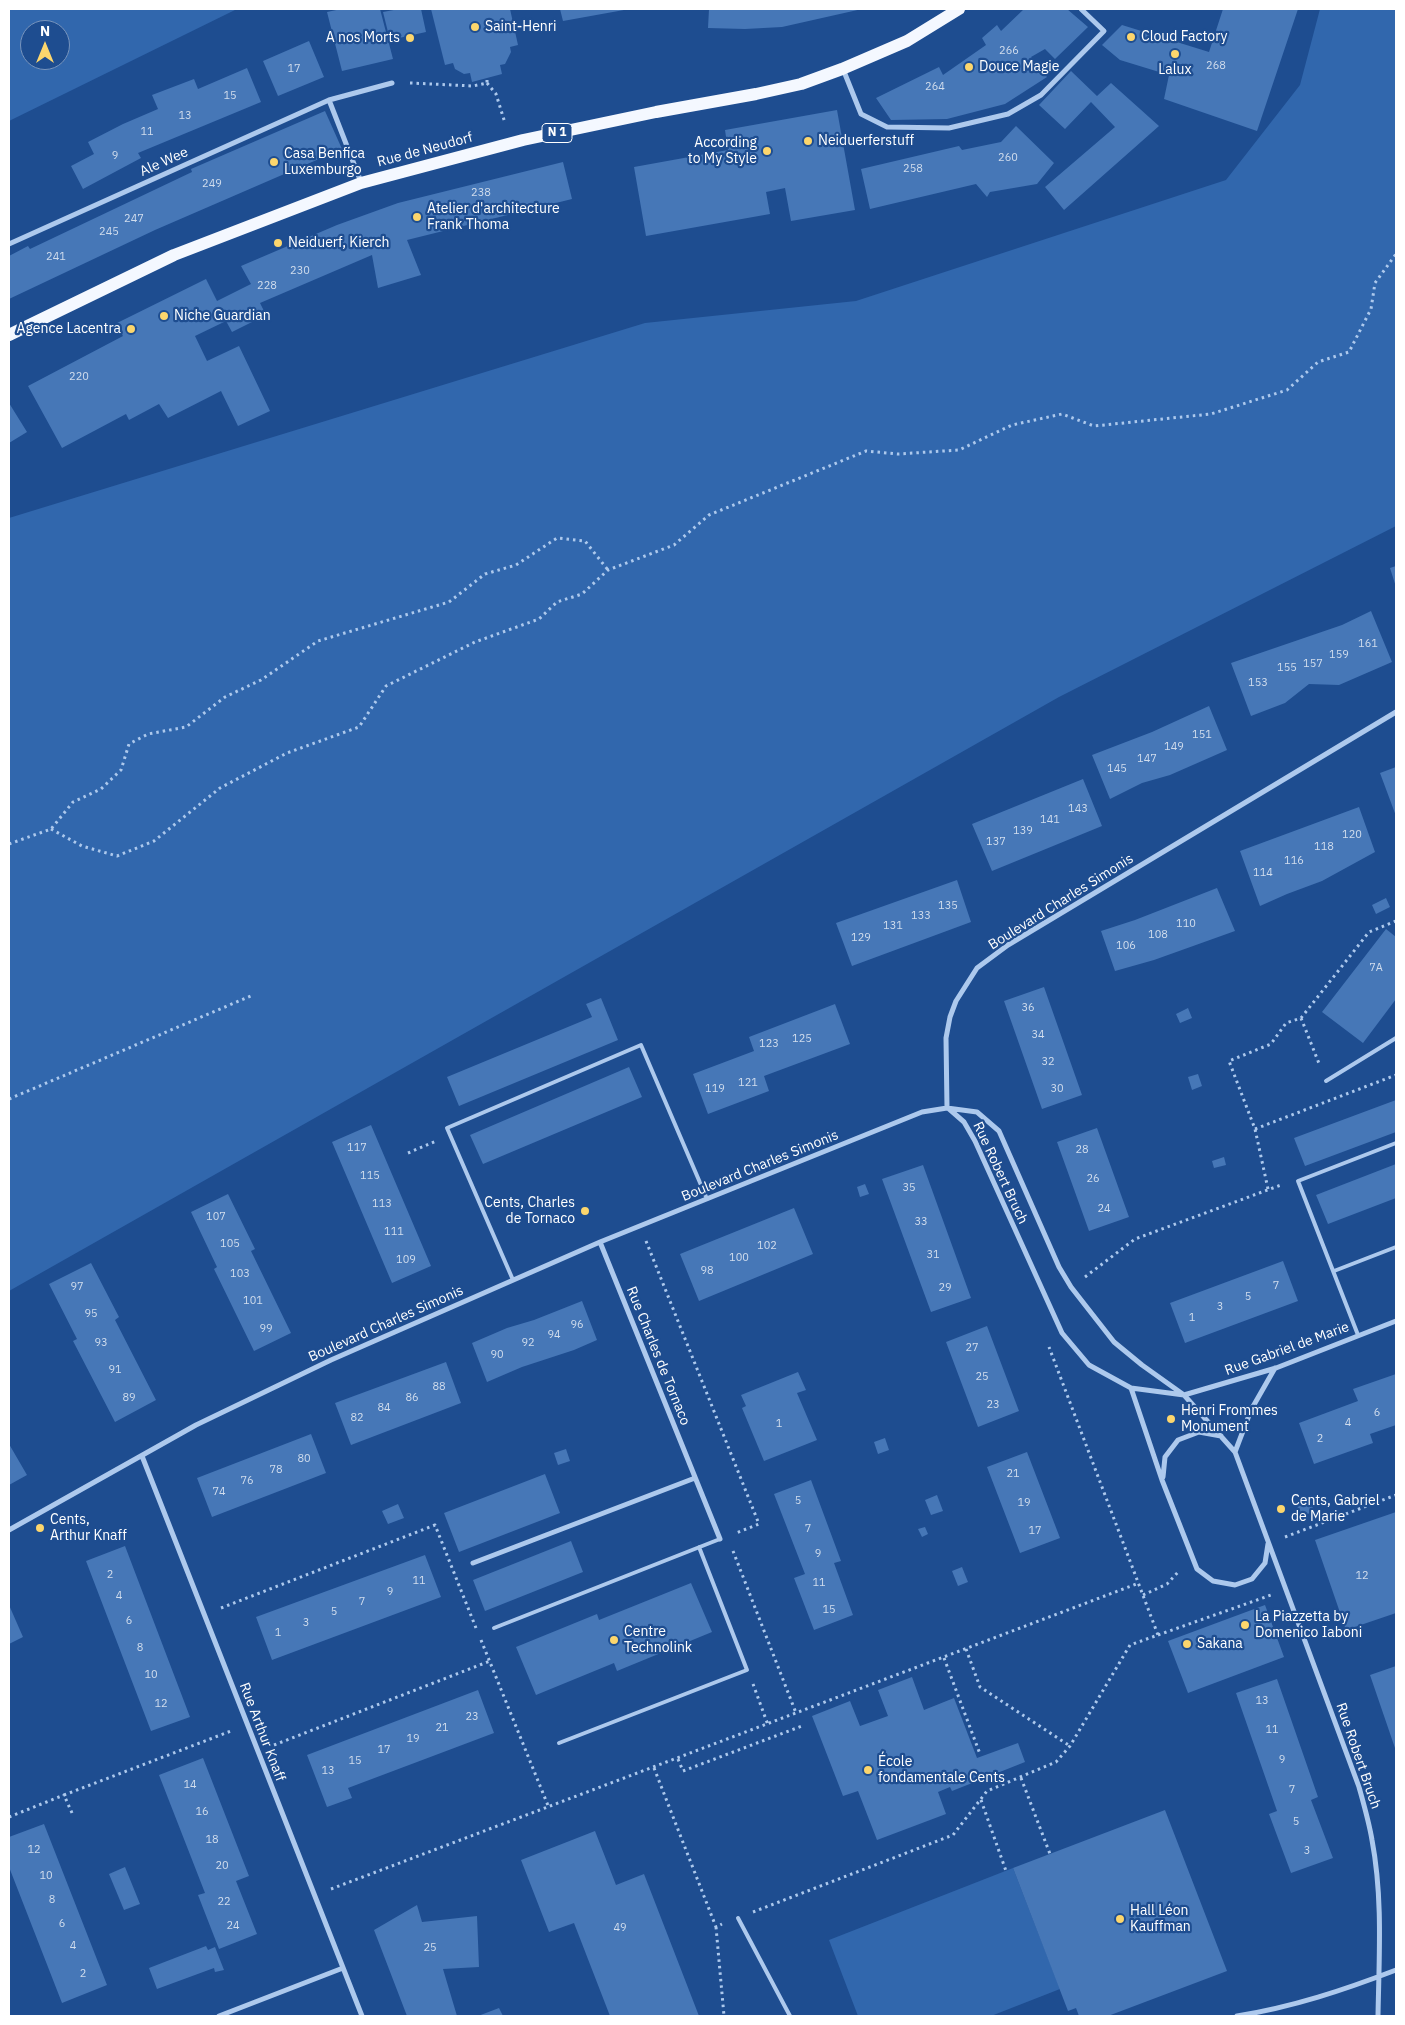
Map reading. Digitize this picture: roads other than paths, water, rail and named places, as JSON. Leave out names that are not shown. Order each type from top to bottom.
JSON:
[{"type":"main road","name":"Rue de Neudorf","points":[[9,335],[174,255],[361,182],[517,141],[792,86],[842,69],[907,41],[959,9]]},
{"type":"street","points":[[842,69],[861,114],[887,127],[949,128],[1008,114],[1041,95],[1104,31],[1082,9]]},
{"type":"street","name":"Ale Wee","points":[[9,244],[329,100],[392,83]]},
{"type":"street","points":[[329,100],[361,182]]},
{"type":"street","name":"Boulevard Charles Simonis","points":[[9,1530],[196,1425],[331,1360],[600,1242],[922,1112],[947,1108],[946,1038],[950,1017],[956,1001],[977,968],[1016,940],[1396,712]]},
{"type":"street","name":"Rue Robert Bruch","points":[[947,1108],[977,1112],[999,1131],[1059,1267],[1071,1287],[1114,1342],[1184,1395],[1235,1452],[1359,1787],[1372,1840],[1379,1894],[1378,2016]]},
{"type":"street","name":"Rue Robert Bruch","points":[[947,1108],[964,1122],[975,1141],[1062,1333],[1089,1365],[1131,1388],[1184,1395]]},
{"type":"street","name":"Rue Charles de Tornaco","points":[[600,1242],[720,1539]]},
{"type":"street","name":"Rue Gabriel de Marie","points":[[1184,1395],[1276,1368],[1396,1321]]},
{"type":"street","points":[[1235,1452],[1251,1410],[1276,1368]]},
{"type":"street","points":[[1131,1388],[1162,1480],[1197,1569],[1213,1581],[1235,1585],[1252,1578],[1264,1563],[1268,1544]]},
{"type":"street","points":[[1162,1480],[1165,1457],[1178,1440],[1199,1432],[1221,1436]]},
{"type":"street","name":"Rue Arthur Knaff","points":[[142,1456],[362,2016]]},
{"type":"street","points":[[473,1564],[695,1478]]},
{"type":"street","points":[[219,2016],[343,1968]]},
{"type":"street","points":[[1238,2016],[1275,2010],[1318,1998],[1396,1970]]},
{"type":"lane","points":[[1326,1081],[1396,1038]]},
{"type":"lane","points":[[513,1280],[448,1128],[641,1045],[707,1199]]},
{"type":"lane","points":[[1358,1335],[1298,1181],[1396,1143]]},
{"type":"lane","points":[[1334,1271],[1396,1247]]},
{"type":"lane","points":[[494,1628],[720,1539]]},
{"type":"lane","points":[[559,1743],[747,1670],[699,1548]]},
{"type":"lane","points":[[738,1918],[790,2016]]},
{"type":"place","name":"Saint-Henri","points":[[475,27]]},
{"type":"place","name":"Cloud Factory","points":[[1131,37]]},
{"type":"place","name":"A nos Morts","points":[[410,38]]},
{"type":"place","name":"Lalux","points":[[1175,54]]},
{"type":"place","name":"Douce Magie","points":[[969,67]]},
{"type":"place","name":"Neiduerferstuff","points":[[808,141]]},
{"type":"place","name":"According to My Style","points":[[767,151]]},
{"type":"place","name":"Casa Benfica Luxemburgo","points":[[274,162]]},
{"type":"place","name":"Atelier d'architecture Frank Thoma","points":[[417,217]]},
{"type":"place","name":"Neiduerf, Kierch","points":[[278,243]]},
{"type":"place","name":"Niche Guardian","points":[[164,316]]},
{"type":"place","name":"Agence Lacentra","points":[[131,329]]},
{"type":"place","name":"Cents, Charles de Tornaco","points":[[585,1211]]},
{"type":"place","name":"Henri Frommes Monument","points":[[1171,1419]]},
{"type":"place","name":"Cents, Gabriel de Marie","points":[[1281,1509]]},
{"type":"place","name":"Cents, Arthur Knaff","points":[[40,1528]]},
{"type":"place","name":"La Piazzetta by Domenico Iaboni","points":[[1245,1625]]},
{"type":"place","name":"Centre Technolink","points":[[614,1640]]},
{"type":"place","name":"Sakana","points":[[1187,1644]]},
{"type":"place","name":"École fondamentale Cents","points":[[868,1770]]},
{"type":"place","name":"Hall Léon Kauffman","points":[[1120,1919]]}]
